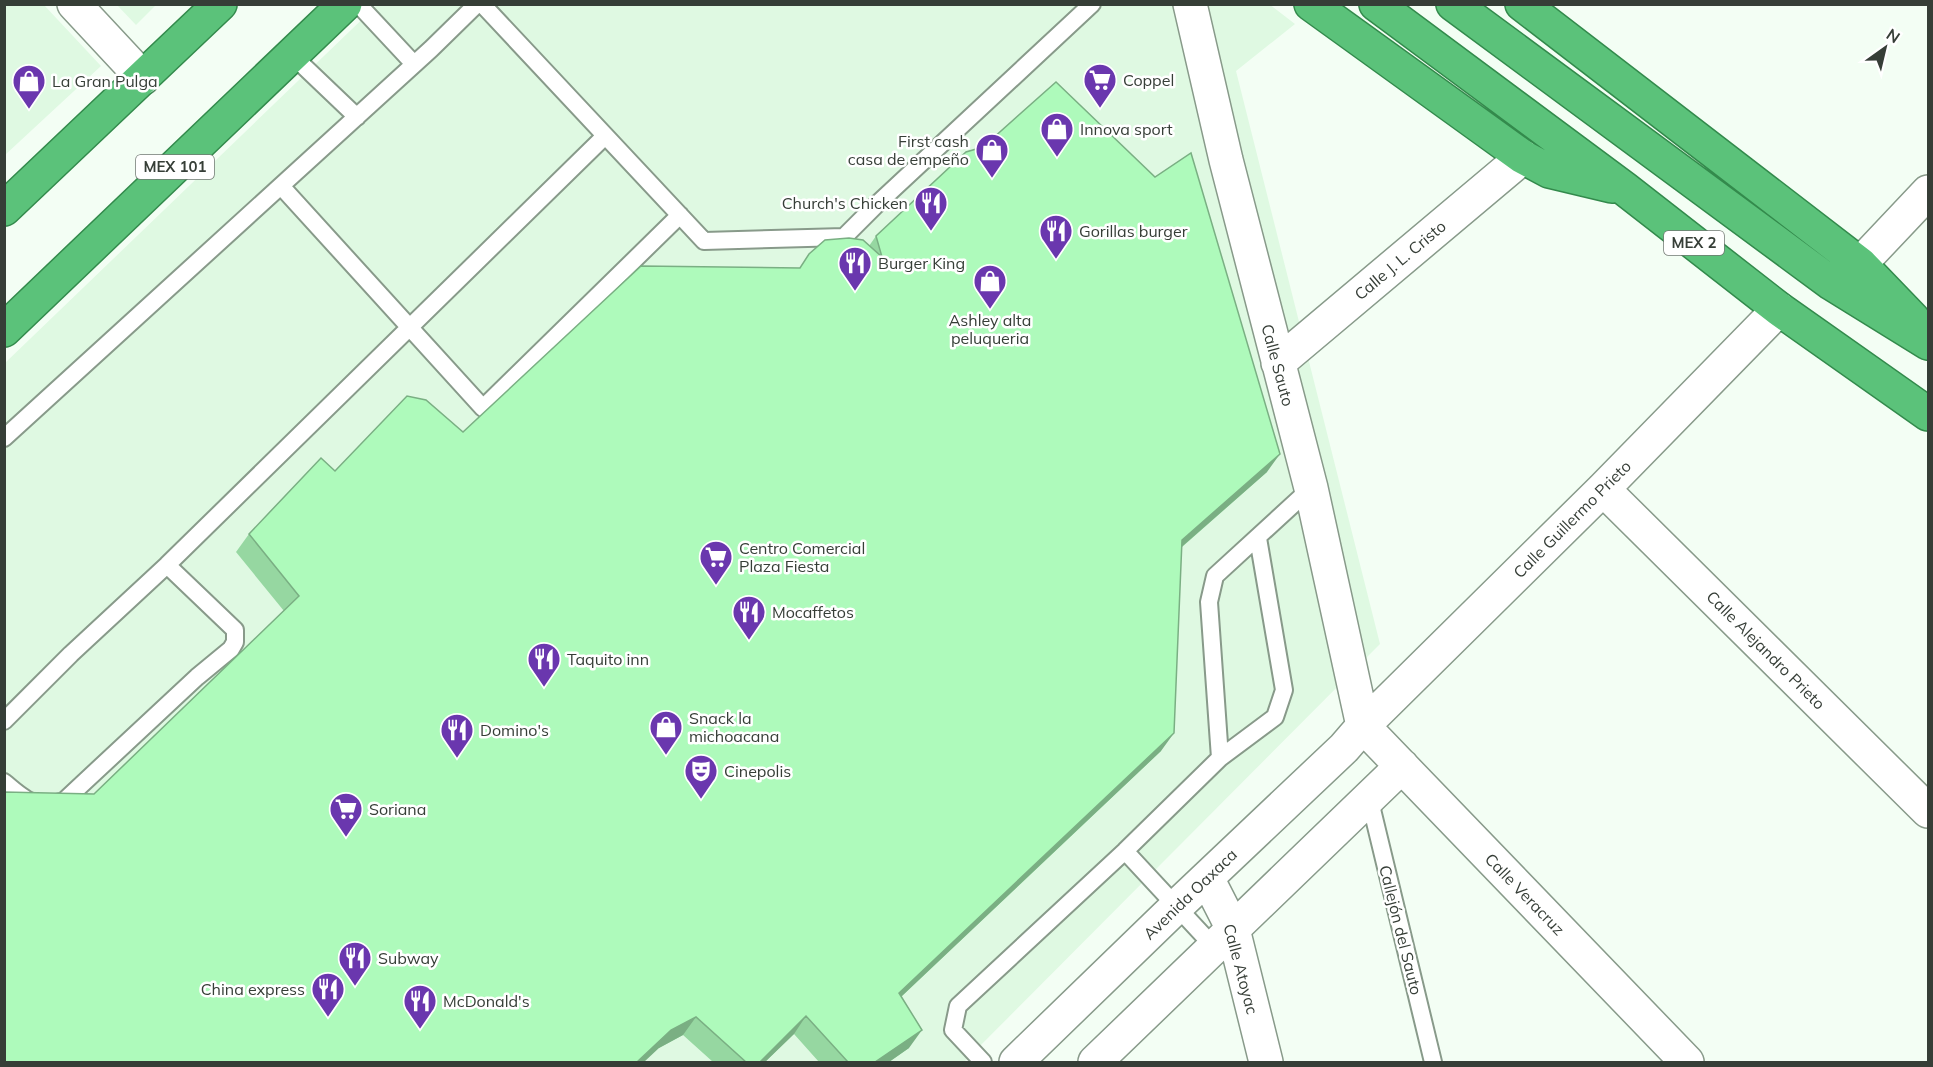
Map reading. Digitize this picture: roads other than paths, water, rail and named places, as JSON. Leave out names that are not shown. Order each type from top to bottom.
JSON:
[{"type":"highway","points":[[4,209],[220,4]]},
{"type":"highway","name":"MEX 101","points":[[4,330],[345,4]]},
{"type":"highway","points":[[1311,4],[1523,157],[1548,171],[1625,189]]},
{"type":"highway","name":"MEX 2","points":[[1376,4],[1625,189],[1779,309],[1929,414]]},
{"type":"highway","name":"MEX 2","points":[[1453,4],[1832,283],[1929,343]]},
{"type":"highway","points":[[1522,4],[1860,264],[1929,335]]},
{"type":"street","points":[[74,4],[143,78]]},
{"type":"street","name":"Calle Sauto","points":[[1190,4],[1226,160],[1311,488],[1363,726]]},
{"type":"street","name":"Calle J. L. Cristo","points":[[1278,363],[1523,157]]},
{"type":"street","points":[[1860,264],[1929,192]]},
{"type":"street","name":"Calle Guillermo Prieto","points":[[1363,726],[1603,489],[1779,309]]},
{"type":"street","name":"Calle Alejandro Prieto","points":[[1603,489],[1929,811]]},
{"type":"street","name":"Calle Veracruz","points":[[1363,726],[1687,1062]]},
{"type":"street","name":"Avenida Oaxaca","points":[[1016,1062],[1344,748],[1363,726]]},
{"type":"street","points":[[1095,1062],[1402,766]]},
{"type":"street","name":"Calle Atoyac","points":[[1207,878],[1224,938],[1266,1062]]},
{"type":"lane","points":[[358,4],[414,64]]},
{"type":"lane","points":[[4,438],[357,117],[477,4]]},
{"type":"lane","points":[[483,4],[704,241],[844,237],[874,206],[1092,4]]},
{"type":"lane","points":[[292,55],[357,117]]},
{"type":"lane","points":[[4,721],[71,654],[167,565],[605,136]]},
{"type":"lane","points":[[281,186],[483,408],[680,215]]},
{"type":"lane","points":[[1220,758],[1209,602],[1215,576],[1311,488]]},
{"type":"lane","points":[[982,1062],[953,1030],[958,1006],[1125,851],[1220,758],[1275,717],[1284,690],[1258,538]]},
{"type":"lane","points":[[4,782],[24,800],[38,805],[51,805],[64,801],[231,649],[235,642],[235,630],[167,565]]},
{"type":"lane","name":"Callejón del Sauto","points":[[1369,797],[1433,1062]]},
{"type":"lane","points":[[1125,851],[1176,907],[1224,938]]},
{"type":"place","name":"Coppel","points":[[1100,109]]},
{"type":"place","name":"La Gran Pulga","points":[[29,110]]},
{"type":"place","name":"Innova sport","points":[[1057,158]]},
{"type":"place","name":"First cash casa de empeño","points":[[992,179]]},
{"type":"place","name":"Church's Chicken","points":[[931,232]]},
{"type":"place","name":"Gorillas burger","points":[[1056,260]]},
{"type":"place","name":"Burger King","points":[[855,292]]},
{"type":"place","name":"Ashley alta peluqueria","points":[[990,310]]},
{"type":"place","name":"Centro Comercial Plaza Fiesta","points":[[716,586]]},
{"type":"place","name":"Mocaffetos","points":[[749,641]]},
{"type":"place","name":"Taquito inn","points":[[544,688]]},
{"type":"place","name":"Snack la michoacana","points":[[666,756]]},
{"type":"place","name":"Domino's","points":[[457,759]]},
{"type":"place","name":"Cinepolis","points":[[701,800]]},
{"type":"place","name":"Soriana","points":[[346,838]]},
{"type":"place","name":"Subway","points":[[355,987]]},
{"type":"place","name":"China express","points":[[328,1018]]},
{"type":"place","name":"McDonald's","points":[[420,1030]]}]
